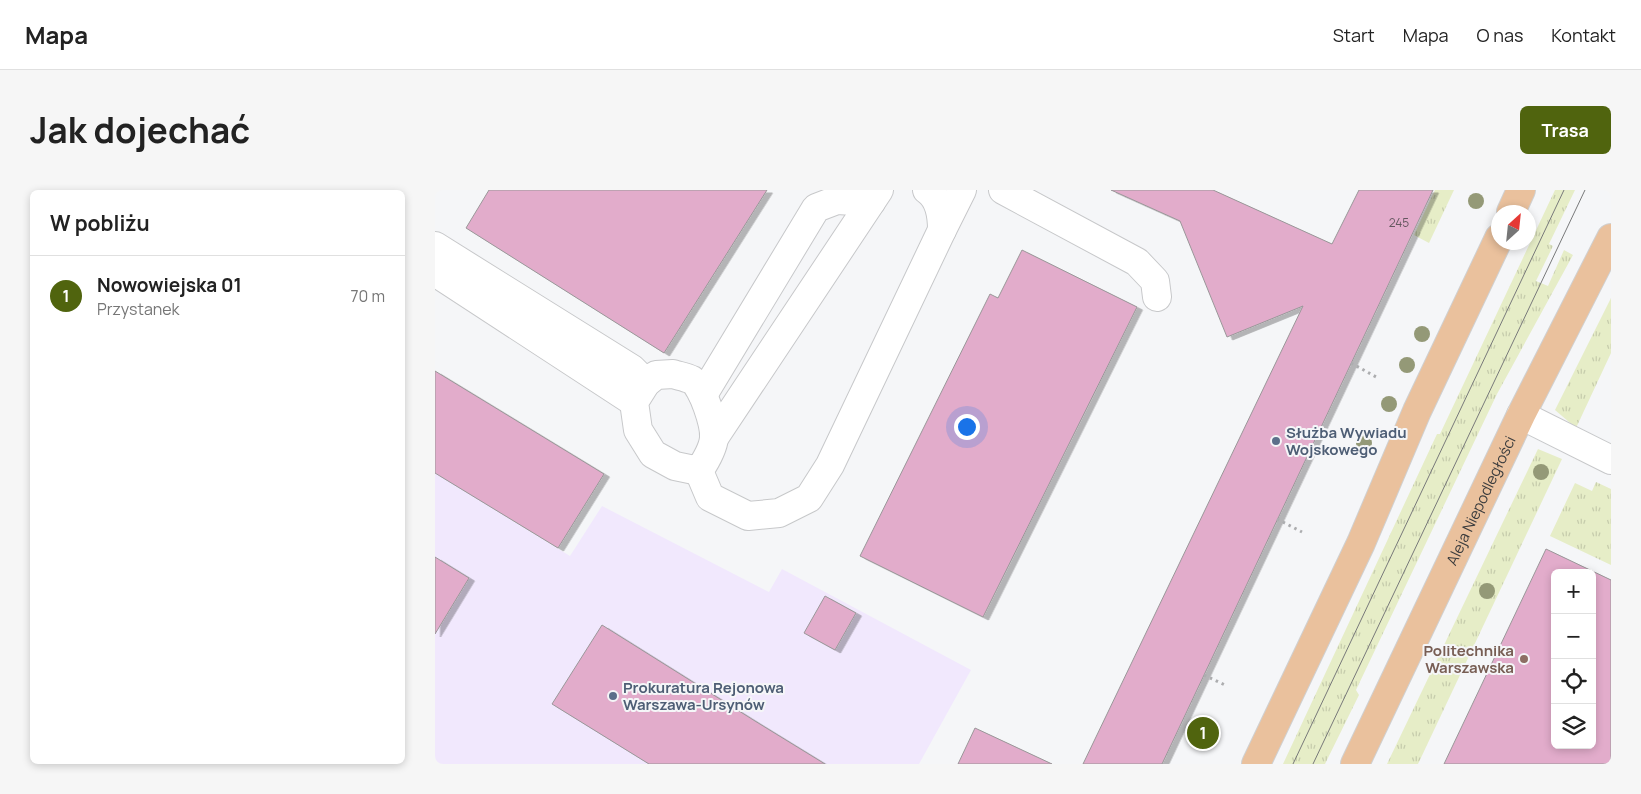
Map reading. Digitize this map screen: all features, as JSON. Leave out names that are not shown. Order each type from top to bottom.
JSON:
[{"type":"main road","points":[[1514,205],[1521,190]]},
{"type":"main road","name":"Aleja Niepodległości","points":[[1355,764],[1521,415],[1611,238]]},
{"type":"main road","points":[[1256,764],[1361,543],[1424,396],[1493,250]]},
{"type":"lane","points":[[927,190],[941,211],[942,230]]},
{"type":"lane","points":[[699,471],[710,497],[748,516],[779,513],[809,498],[830,465],[962,190]]},
{"type":"lane","points":[[1003,190],[1137,262],[1155,281],[1157,297]]},
{"type":"lane","points":[[699,471],[707,458],[714,438],[875,196]]},
{"type":"lane","points":[[703,395],[816,208],[837,200],[875,196]]},
{"type":"lane","points":[[435,246],[633,369],[640,392],[638,430],[653,454],[675,466],[699,471]]},
{"type":"lane","points":[[435,272],[640,392]]},
{"type":"lane","points":[[640,392],[656,375],[673,374],[693,381],[703,395],[709,409],[714,438]]},
{"type":"lane","points":[[1521,415],[1611,460]]},
{"type":"path","points":[[1351,363],[1378,378]]},
{"type":"path","points":[[1277,520],[1302,532]]},
{"type":"path","points":[[1204,675],[1227,686]]},
{"type":"shaded area","points":[[435,473],[570,556],[602,506],[769,592],[782,569],[971,670],[919,764],[435,764]]},
{"type":"green space","points":[[1435,190],[1454,190],[1429,243],[1414,235]]},
{"type":"green space","points":[[1555,190],[1575,190],[1549,244],[1553,246],[1536,281],[1548,286],[1564,250],[1573,255],[1497,394],[1356,690],[1359,695],[1325,764],[1283,764],[1437,434],[1440,434],[1527,250],[1536,250],[1536,230]]},
{"type":"green space","points":[[1611,298],[1611,353],[1576,428],[1555,410]]},
{"type":"green space","points":[[1538,449],[1562,459],[1418,764],[1387,764]]},
{"type":"green space","points":[[1596,482],[1611,489],[1611,565],[1550,536],[1575,483],[1592,491]]},
{"type":"building","points":[[489,190],[767,190],[664,353],[466,228]]},
{"type":"building","name":"Służba Wywiadu Wojskowego","points":[[1111,190],[1213,190],[1332,244],[1359,190],[1433,190],[1162,764],[1083,764],[1303,306],[1227,337],[1180,221]]},
{"type":"building","points":[[1022,250],[1137,307],[983,617],[860,556],[990,294],[998,298]]},
{"type":"building","points":[[435,371],[604,474],[558,548],[435,473]]},
{"type":"building","name":"Politechnika Warszawska","points":[[1546,549],[1588,569],[1551,569],[1551,749],[1596,749],[1596,573],[1611,580],[1611,764],[1444,764]]},
{"type":"building","points":[[435,557],[469,578],[435,634]]},
{"type":"building","points":[[825,596],[856,613],[835,650],[804,633]]},
{"type":"building","points":[[602,625],[825,764],[649,764],[552,704]]},
{"type":"building","points":[[975,728],[1052,764],[958,764]]},
{"type":"tram line","points":[[1293,764],[1564,190]]},
{"type":"tram line","points":[[1313,764],[1585,190]]},
{"type":"place","name":"Służba Wywiadu Wojskowego","points":[[1276,441]]},
{"type":"place","name":"Politechnika Warszawska","points":[[1524,659]]},
{"type":"place","name":"Prokuratura Rejonowa Warszawa-Ursynów","points":[[613,696]]},
{"type":"place","name":"Nowowiejska 01","points":[[1203,733]]}]
